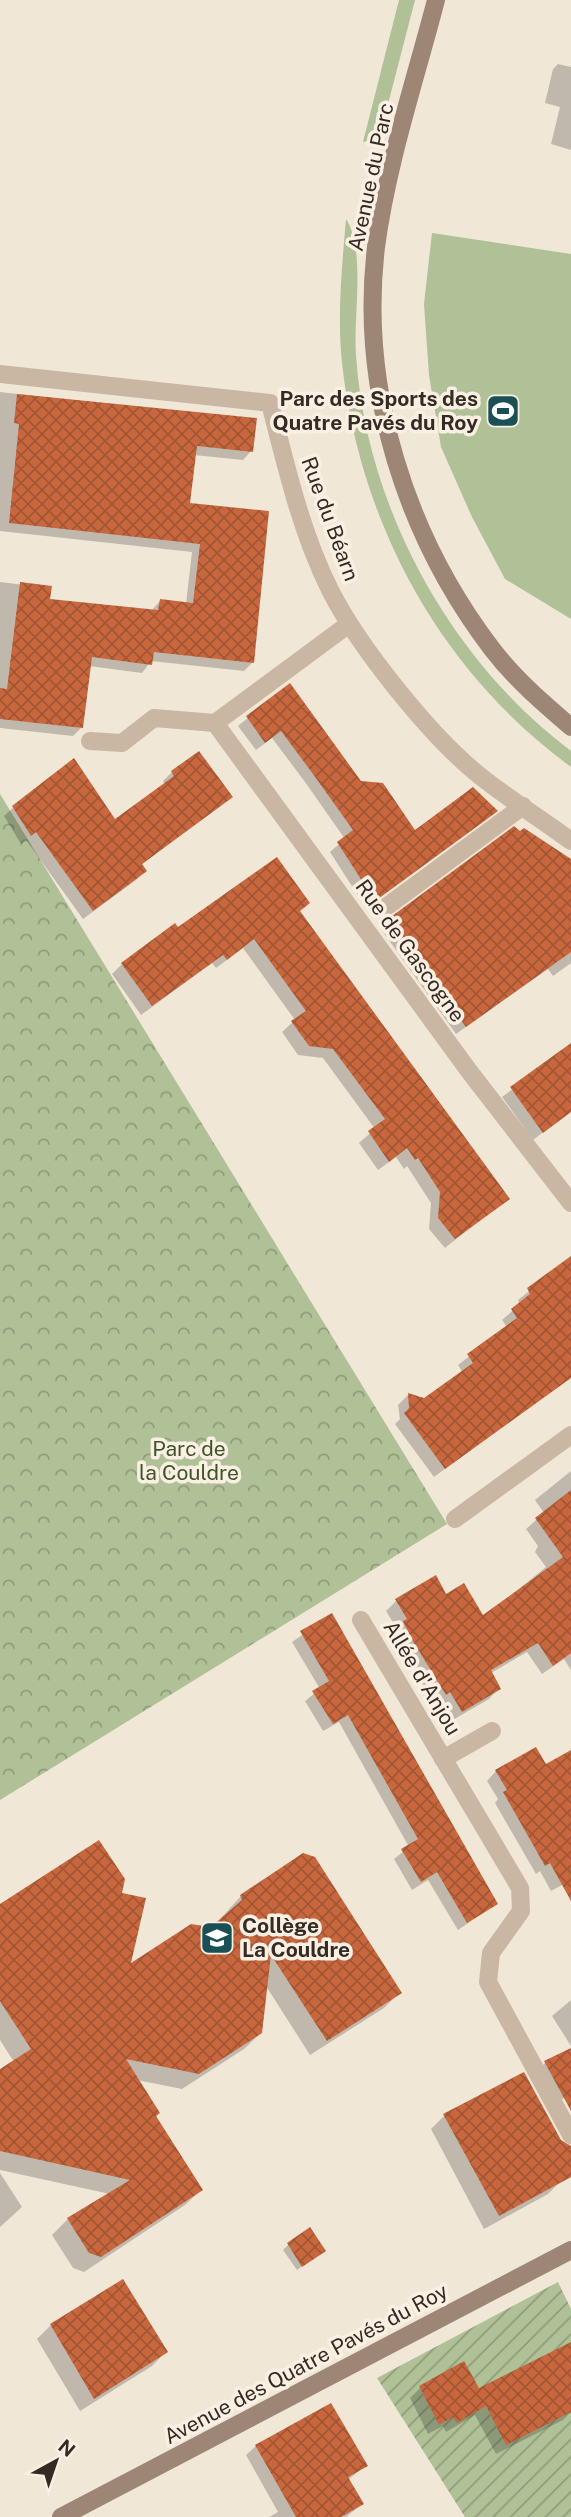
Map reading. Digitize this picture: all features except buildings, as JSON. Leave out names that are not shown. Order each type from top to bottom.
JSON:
[{"type":"street","name":"Avenue du Parc","points":[[436,0],[387,193],[376,248],[374,316],[377,378],[405,491],[427,544],[452,589],[493,650],[530,692],[571,727]]},
{"type":"street","name":"Rue du Béarn","points":[[0,374],[270,403],[292,488],[329,588],[349,624],[414,709],[479,775],[571,841]]},
{"type":"street","points":[[90,741],[122,743],[153,718],[215,723],[349,624]]},
{"type":"street","name":"Rue de Gascogne","points":[[215,723],[469,1071],[571,1203]]},
{"type":"street","points":[[382,910],[523,806]]},
{"type":"street","points":[[455,1519],[571,1435]]},
{"type":"street","name":"Allée d'Anjou","points":[[361,1620],[520,1888],[521,1911],[491,1953],[488,1982],[571,2135]]},
{"type":"street","name":"Allée d'Anjou","points":[[443,1759],[492,1731]]},
{"type":"street","name":"Avenue des Quatre Pavés du Roy","points":[[64,2516],[571,2250]]},
{"type":"green space","points":[[399,0],[415,0],[381,131],[374,140],[363,142]]},
{"type":"green space","points":[[346,219],[356,248],[356,355],[363,412],[377,468],[397,523],[422,576],[452,626],[488,672],[527,714],[571,751],[571,767],[524,729],[482,686],[446,639],[414,589],[388,536],[367,481],[352,423],[342,363],[340,309]]},
{"type":"green space","name":"Parc des Sports des Quatre Pavés du Roy","points":[[432,233],[571,254],[571,619],[505,579],[472,517],[441,447],[429,375],[424,304]]},
{"type":"green space","name":"Parc de la Couldre","points":[[0,794],[447,1524],[0,1800]]},
{"type":"green space","points":[[558,2282],[571,2309],[571,2517],[465,2517],[377,2378]]},
{"type":"place","name":"Parc des Sports des Quatre Pavés du Roy","points":[[503,411]]},
{"type":"place","name":"Collège La Couldre","points":[[217,1938]]}]
